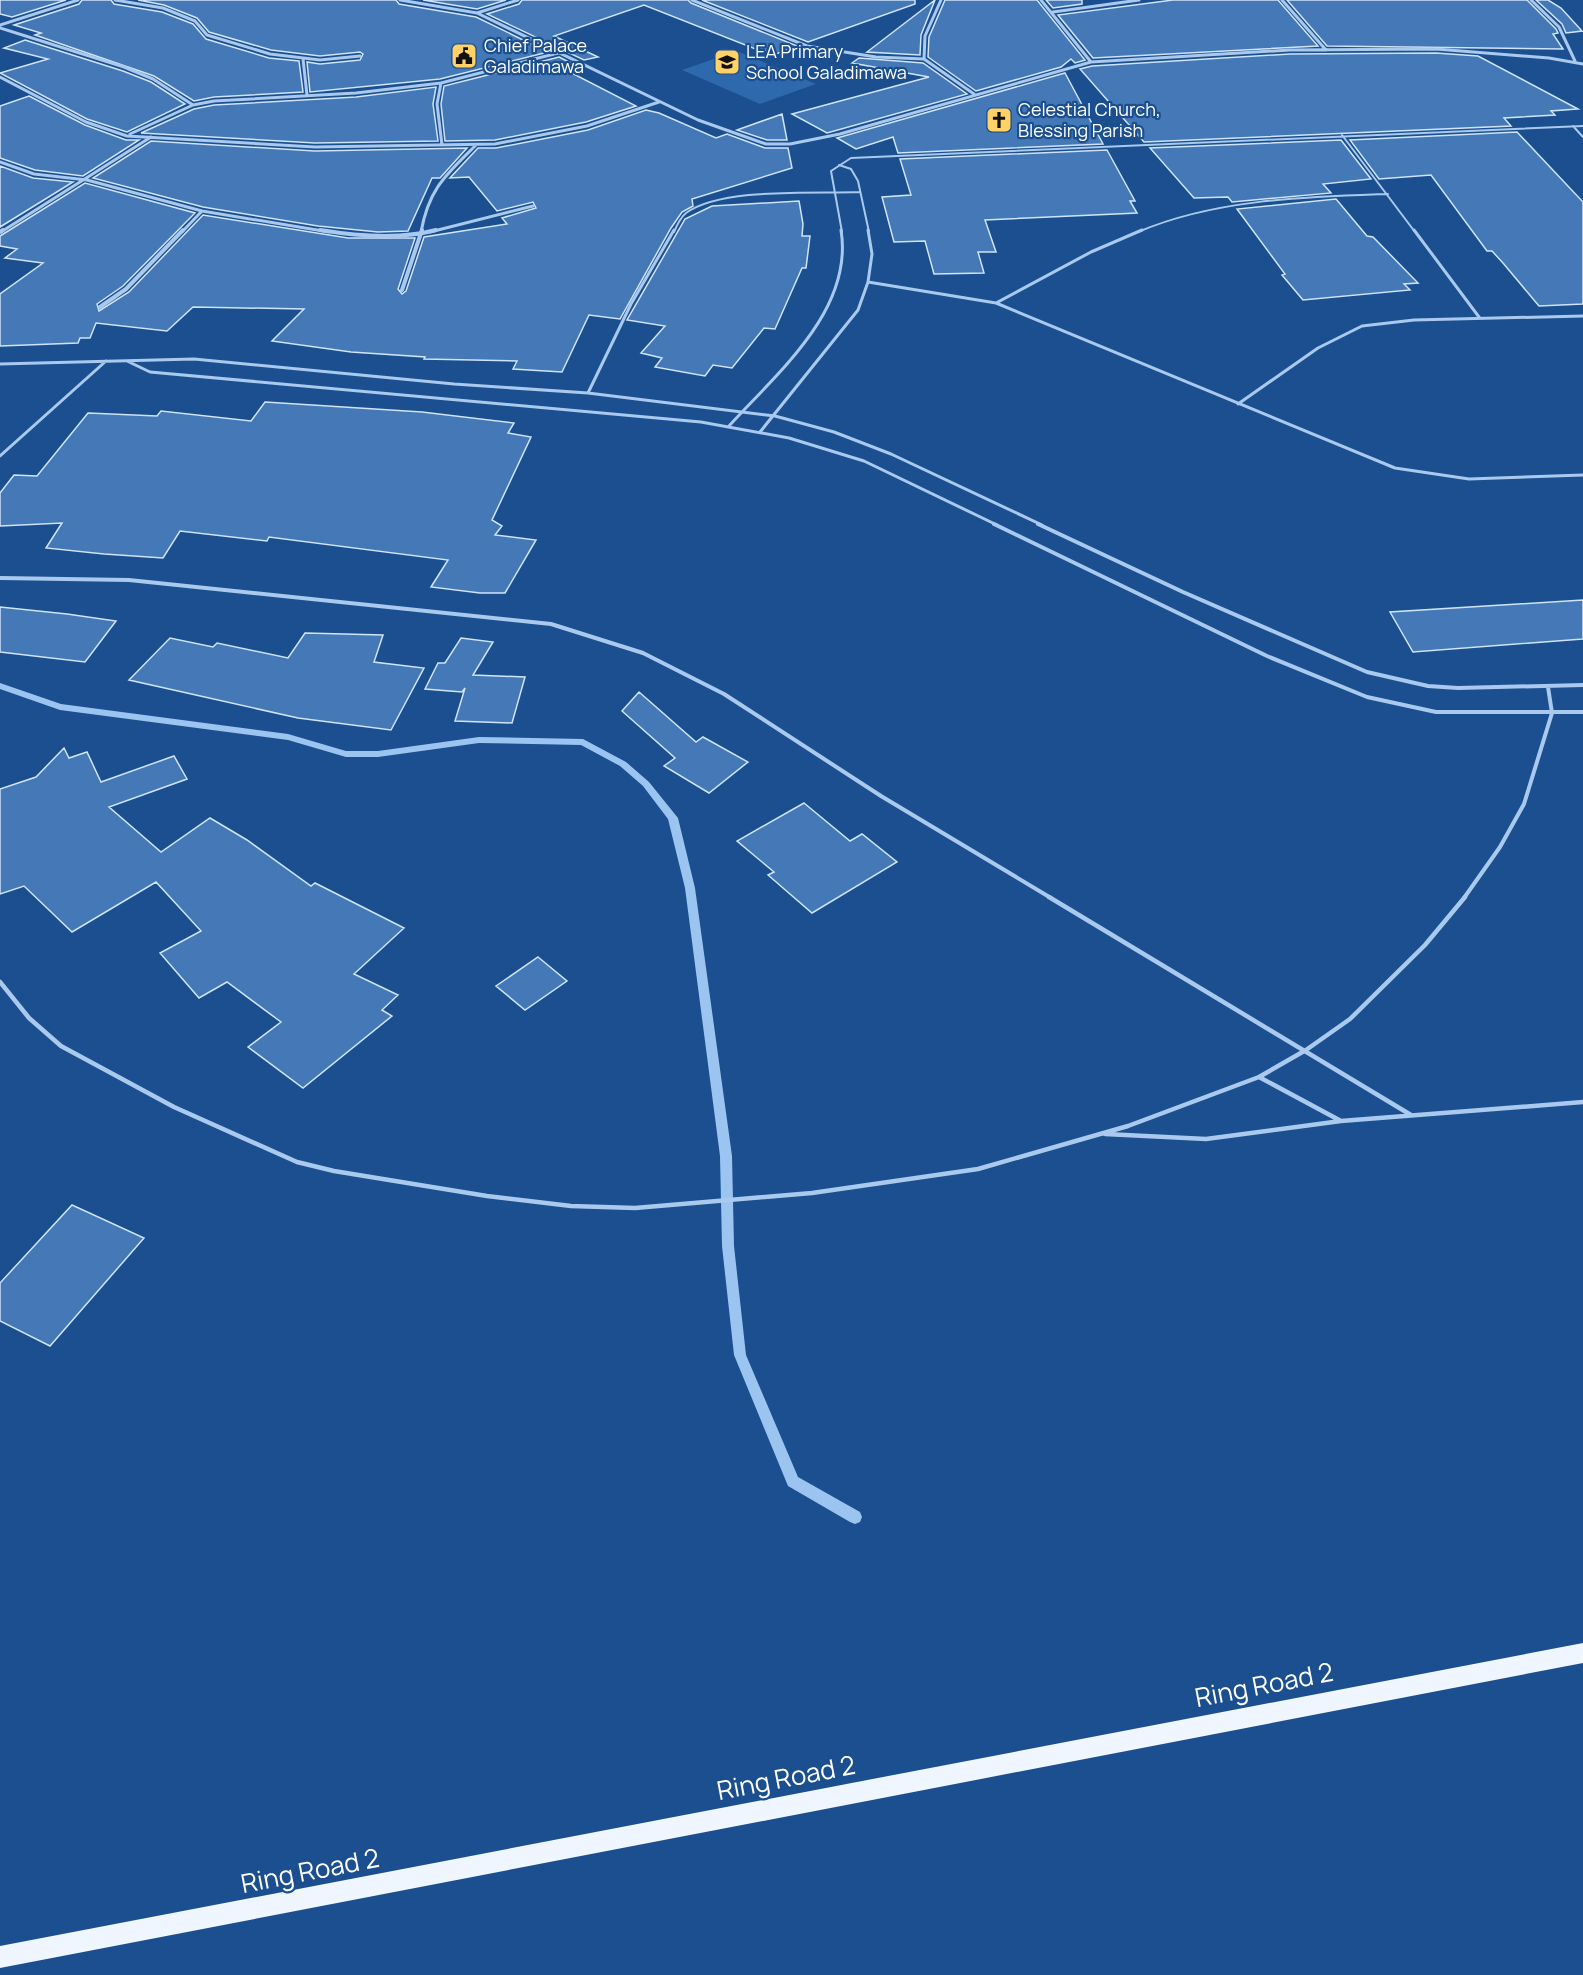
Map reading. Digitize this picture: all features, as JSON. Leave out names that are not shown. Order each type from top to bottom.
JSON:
[{"type":"main road","name":"Ring Road 2","points":[[0,1957],[376,1887],[1072,1749],[1583,1653]]},
{"type":"street","points":[[0,26],[75,0]]},
{"type":"street","points":[[115,0],[163,8],[187,16],[195,21],[203,33],[222,41],[270,54],[328,60],[360,56]]},
{"type":"street","points":[[400,0],[477,13],[659,102],[752,141],[784,144],[840,134],[1091,62],[1326,50],[1436,49],[1575,61],[1583,64]]},
{"type":"street","points":[[477,13],[518,0]]},
{"type":"street","points":[[692,0],[807,46],[876,57],[924,59],[974,94]]},
{"type":"street","points":[[924,59],[923,40],[929,21],[941,0]]},
{"type":"street","points":[[1041,0],[1053,12],[1091,62]]},
{"type":"street","points":[[1053,12],[1139,0]]},
{"type":"street","points":[[1282,0],[1326,50]]},
{"type":"street","points":[[1531,0],[1555,22],[1572,47],[1575,61]]},
{"type":"street","points":[[0,26],[124,67],[153,79],[193,105]]},
{"type":"street","points":[[127,136],[193,105],[214,100],[356,93],[441,83],[559,53]]},
{"type":"street","points":[[303,59],[307,95]]},
{"type":"street","points":[[0,77],[86,122],[127,136],[315,147],[476,145],[535,137],[587,126],[659,102]]},
{"type":"street","points":[[441,83],[437,104],[442,145]]},
{"type":"street","points":[[0,232],[87,180],[152,137]]},
{"type":"street","points":[[402,290],[421,234],[426,205],[461,157],[476,145]]},
{"type":"street","points":[[0,162],[34,174],[87,180],[202,211],[337,233],[380,236],[421,234],[533,206]]},
{"type":"street","points":[[100,307],[126,289],[202,211]]},
{"type":"lane","points":[[1572,126],[1583,136]]},
{"type":"lane","points":[[729,426],[821,319],[839,283],[843,258],[842,231],[833,194],[831,171],[851,158],[1583,126]]},
{"type":"lane","points":[[1342,135],[1479,317]]},
{"type":"lane","points":[[760,432],[858,310],[868,282],[873,254],[858,181],[851,169],[839,165]]},
{"type":"lane","points":[[588,393],[621,322],[684,214],[706,202],[729,197],[860,192]]},
{"type":"lane","points":[[996,303],[1090,252],[1170,218],[1210,210],[1317,197],[1388,194]]},
{"type":"lane","points":[[868,282],[996,303],[1238,404],[1410,472],[1469,479],[1583,476]]},
{"type":"lane","points":[[1238,404],[1318,348],[1362,326],[1382,322],[1479,317],[1583,316]]},
{"type":"lane","points":[[0,363],[194,359],[454,384],[588,393],[743,410],[775,416],[834,432],[891,454],[1183,592],[1367,672],[1428,686],[1583,685]]},
{"type":"lane","points":[[0,456],[53,406],[106,361]]},
{"type":"lane","points":[[127,361],[150,372],[729,426],[824,447],[864,461],[1267,656],[1367,696],[1436,712],[1552,714],[1583,712]]},
{"type":"lane","points":[[0,578],[129,580],[479,615],[550,624],[643,653],[724,694],[881,796],[1411,1115]]},
{"type":"lane","points":[[0,982],[29,1018],[61,1046],[86,1061],[174,1107],[279,1155],[334,1171],[487,1196],[570,1206],[635,1208],[715,1203],[900,1183],[978,1169],[1101,1134],[1259,1077],[1306,1050],[1350,1019],[1425,945],[1471,890],[1524,804],[1552,714],[1548,687]]},
{"type":"lane","points":[[1259,1077],[1341,1121]]},
{"type":"lane","points":[[1101,1134],[1206,1138],[1341,1121],[1583,1102]]},
{"type":"shaded area","points":[[737,51],[816,84],[760,104],[682,70]]},
{"type":"building","points":[[0,0],[66,0],[12,17],[0,14]]},
{"type":"building","points":[[82,0],[111,0],[114,4],[162,12],[193,24],[206,39],[269,58],[299,61],[303,92],[214,97],[194,101],[154,76],[35,35],[41,33],[14,25],[79,4]]},
{"type":"building","points":[[138,0],[396,0],[399,4],[476,17],[548,52],[440,79],[310,92],[307,62],[320,64],[360,60],[363,54],[360,52],[320,56],[271,50],[209,32],[197,18],[164,5]]},
{"type":"building","points":[[423,0],[506,0],[477,9]]},
{"type":"building","points":[[522,0],[688,0],[797,46],[776,54],[758,50],[644,5],[554,36],[598,57],[584,60],[487,14],[519,4]]},
{"type":"building","points":[[702,0],[915,0],[915,4],[808,42]]},
{"type":"building","points":[[935,0],[921,35],[920,55],[867,52]]},
{"type":"building","points":[[945,0],[1037,0],[1085,60],[1075,63],[1071,59],[1061,67],[976,91],[928,57],[929,37]]},
{"type":"building","points":[[1046,0],[1082,0],[1082,4],[1053,8]]},
{"type":"building","points":[[1173,0],[1278,0],[1318,46],[1093,58],[1058,15]]},
{"type":"building","points":[[1287,0],[1527,0],[1556,29],[1558,33],[1553,34],[1563,49],[1327,46]]},
{"type":"building","points":[[1536,0],[1548,0],[1561,8],[1582,31],[1566,33],[1562,24]]},
{"type":"building","points":[[25,40],[151,82],[185,104],[127,132],[87,119],[0,73],[48,59],[4,48]]},
{"type":"building","points":[[1436,53],[1478,56],[1578,109],[1551,111],[1555,115],[1504,118],[1511,126],[1144,142],[1080,69],[1092,66],[1290,54]]},
{"type":"building","points":[[559,57],[573,64],[560,67],[636,106],[586,122],[495,140],[445,141],[441,104],[444,86]]},
{"type":"building","points":[[859,58],[923,63],[967,94],[827,133],[792,114],[929,77],[852,63]]},
{"type":"building","points":[[1065,73],[1103,144],[898,153],[893,137],[856,149],[837,138]]},
{"type":"building","points":[[436,87],[433,104],[438,141],[315,143],[141,133],[194,109],[214,105],[356,97]]},
{"type":"building","points":[[29,96],[85,125],[126,140],[139,140],[83,176],[35,170],[0,158],[0,106]]},
{"type":"building","points":[[646,110],[659,113],[716,138],[727,134],[765,148],[788,148],[792,168],[692,199],[693,206],[682,212],[671,228],[620,319],[589,315],[562,372],[513,369],[517,361],[424,359],[425,357],[351,352],[272,341],[304,309],[193,307],[167,331],[96,323],[90,338],[80,338],[78,343],[0,346],[0,294],[43,263],[5,258],[17,249],[0,246],[0,236],[85,183],[195,213],[123,286],[97,304],[99,311],[129,292],[203,215],[348,238],[415,238],[398,289],[402,294],[406,291],[424,237],[507,224],[502,218],[536,208],[533,202],[497,211],[469,177],[450,178],[478,148],[496,148],[588,130]]},
{"type":"building","points":[[782,114],[787,140],[767,140],[737,130]]},
{"type":"building","points":[[1517,132],[1583,202],[1583,304],[1539,306],[1492,251],[1487,251],[1431,175],[1379,179],[1350,140]]},
{"type":"building","points":[[1341,140],[1371,179],[1323,184],[1331,193],[1232,202],[1228,197],[1194,198],[1150,148]]},
{"type":"building","points":[[151,141],[315,151],[467,148],[440,178],[432,178],[408,231],[378,232],[318,226],[203,207],[93,178]]},
{"type":"building","points":[[1107,150],[1135,201],[1130,201],[1137,213],[985,220],[996,252],[978,252],[984,273],[934,274],[925,241],[894,242],[882,197],[911,195],[900,159]]},
{"type":"building","points":[[0,166],[33,178],[73,182],[0,227]]},
{"type":"building","points":[[1336,199],[1367,236],[1373,237],[1418,283],[1404,284],[1410,290],[1303,300],[1282,275],[1285,274],[1237,209]]},
{"type":"building","points":[[799,201],[803,224],[802,236],[810,236],[806,268],[802,268],[775,329],[764,328],[732,368],[713,365],[705,376],[655,367],[662,358],[641,353],[665,326],[627,320],[685,219],[712,206]]},
{"type":"building","points":[[265,402],[422,412],[514,423],[508,433],[531,437],[492,520],[502,526],[495,535],[536,540],[505,593],[480,593],[431,587],[448,560],[269,537],[267,541],[180,531],[163,558],[104,554],[46,548],[62,523],[0,526],[0,493],[14,475],[37,476],[88,413],[157,416],[161,411],[251,421]]},
{"type":"building","points":[[1583,600],[1583,639],[1413,652],[1390,612]]},
{"type":"building","points":[[0,607],[116,621],[85,662],[0,652]]},
{"type":"building","points":[[305,633],[383,635],[374,662],[424,668],[391,730],[298,718],[129,680],[170,638],[213,647],[217,643],[288,658]]},
{"type":"building","points":[[461,638],[493,642],[473,675],[525,677],[512,723],[455,721],[465,688],[462,692],[425,689],[438,663],[445,663]]},
{"type":"building","points":[[639,692],[696,742],[703,737],[748,762],[709,793],[664,766],[675,758],[622,711]]},
{"type":"building","points":[[64,748],[69,758],[87,752],[101,782],[174,756],[187,779],[109,807],[161,852],[210,818],[247,840],[311,886],[315,883],[404,928],[354,974],[398,995],[382,1010],[392,1016],[303,1088],[248,1047],[281,1022],[227,982],[199,998],[160,953],[201,931],[156,882],[72,932],[24,886],[0,894],[0,789],[36,777]]},
{"type":"building","points":[[804,803],[850,841],[862,834],[897,862],[812,913],[768,875],[774,872],[737,841]]},
{"type":"building","points":[[538,957],[567,981],[525,1010],[496,986]]},
{"type":"building","points":[[72,1205],[144,1238],[50,1346],[0,1321],[0,1283]]},
{"type":"waterway","points":[[0,686],[60,707],[288,737],[346,754],[378,754],[479,740],[583,742],[623,764],[646,784],[673,818],[690,888],[726,1156],[728,1246],[740,1355],[793,1481],[855,1517]]},
{"type":"place","name":"Chief Palace Galadimawa","points":[[464,56]]},
{"type":"place","name":"LEA Primary School Galadimawa","points":[[727,62]]},
{"type":"place","name":"Celestial Church, Blessing Parish","points":[[999,120]]}]
